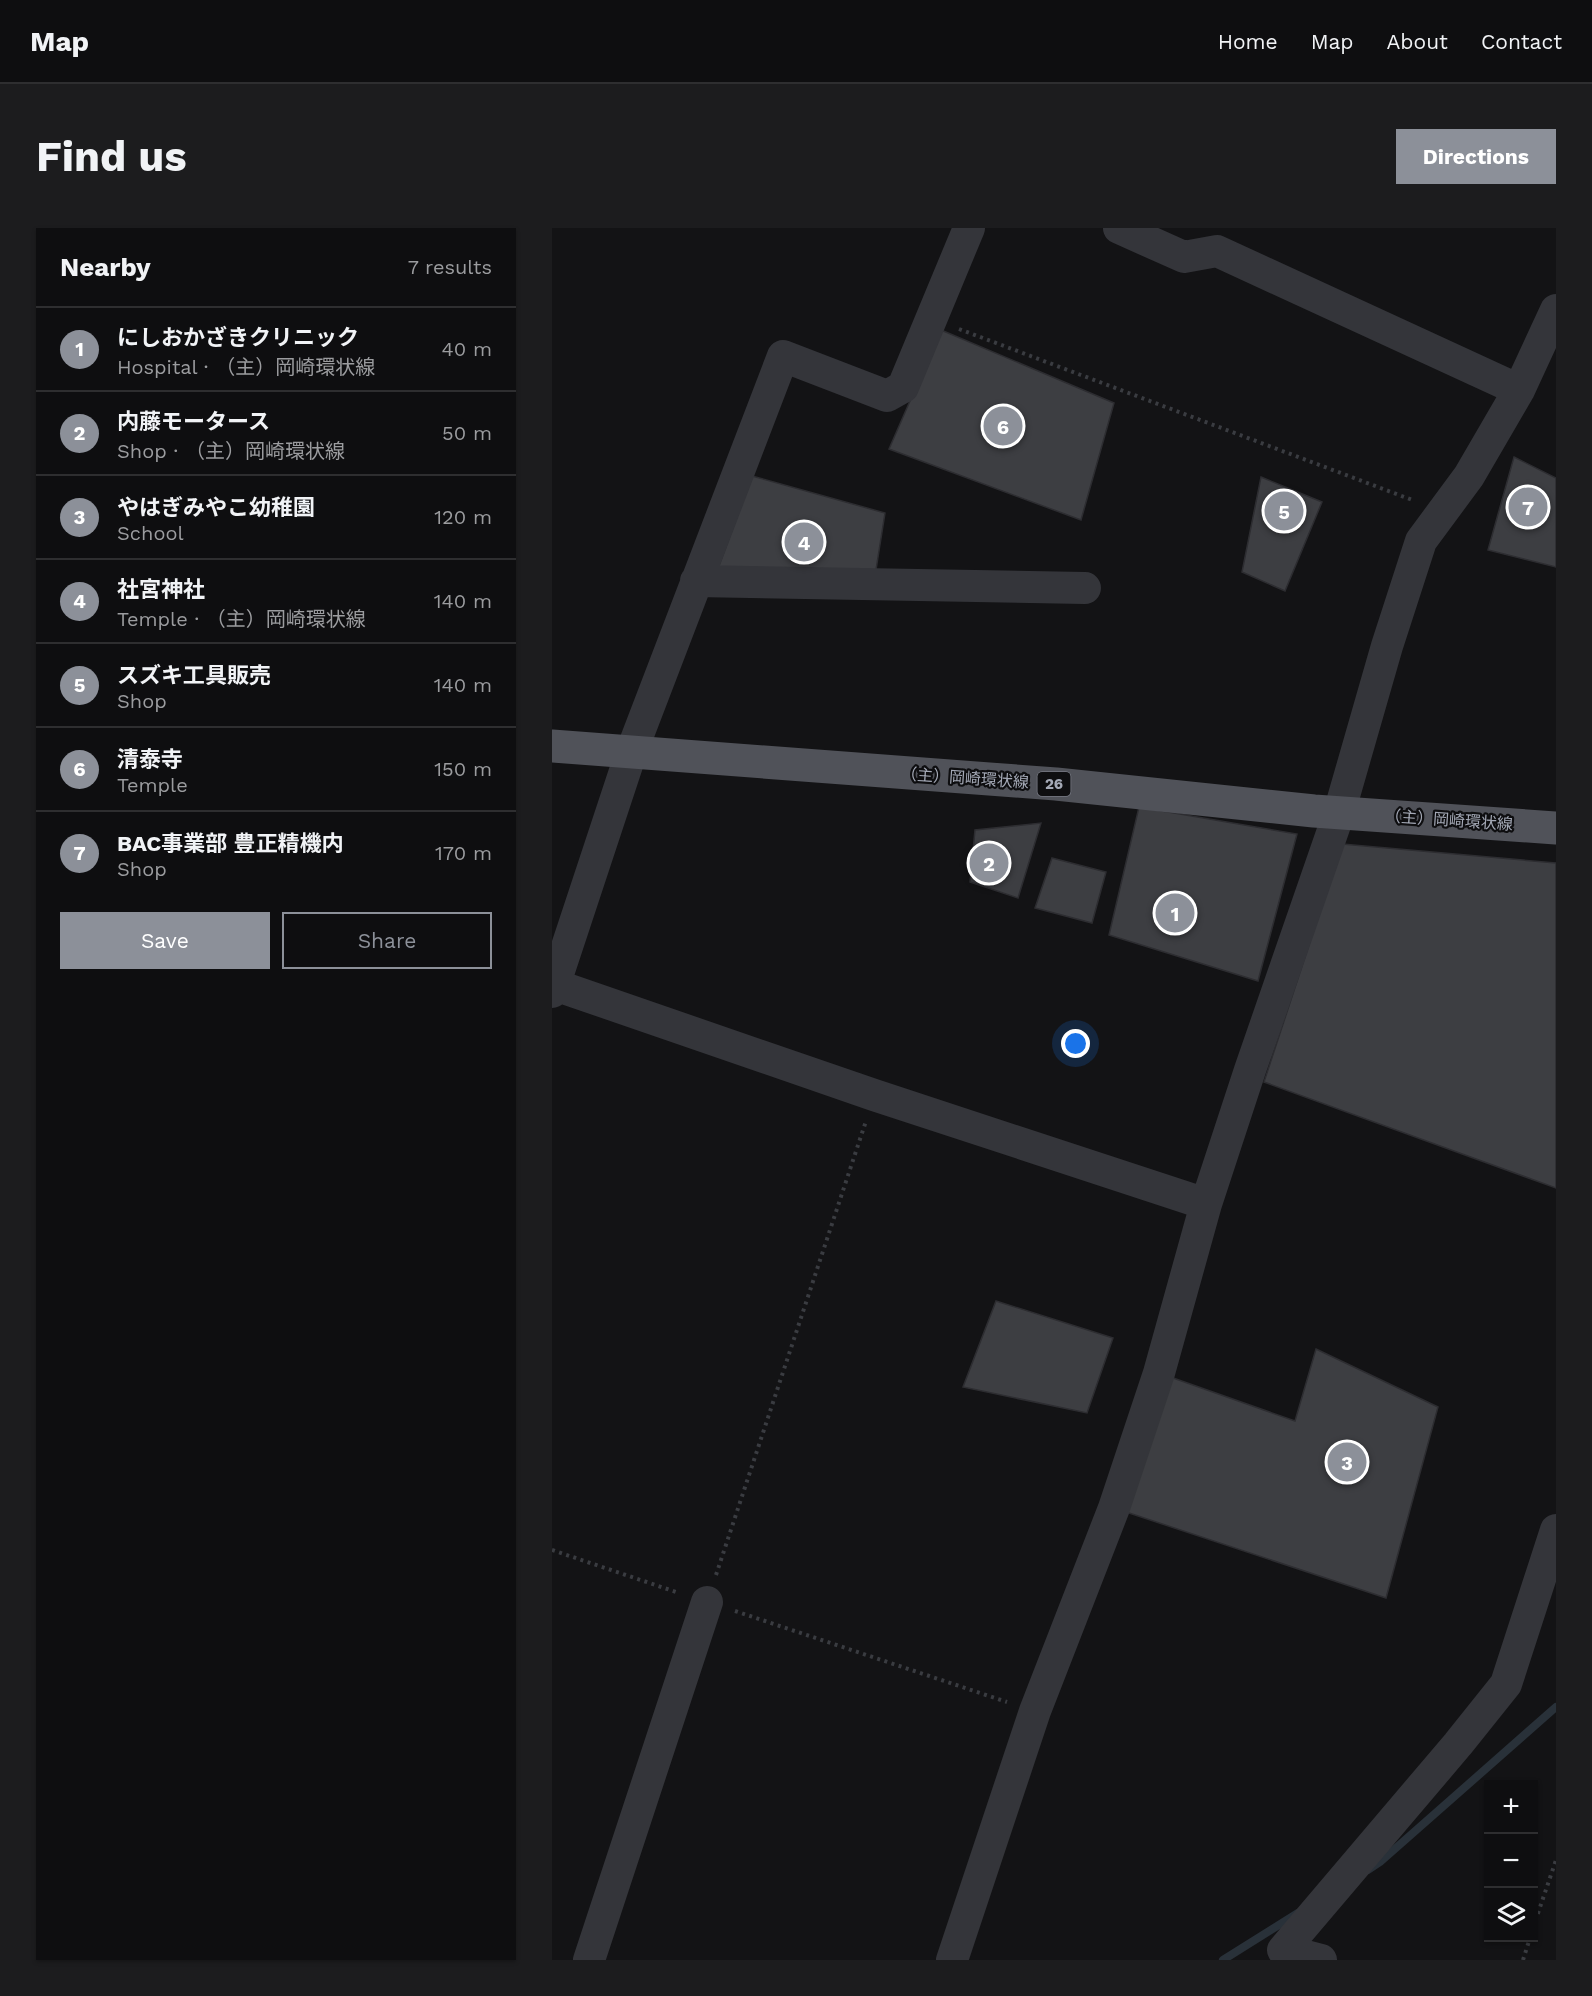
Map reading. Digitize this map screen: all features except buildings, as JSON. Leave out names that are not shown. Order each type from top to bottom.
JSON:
[{"type":"main road","name":"（主）岡崎環状線","points":[[552,746],[1056,784],[1339,813],[1556,828]]},
{"type":"street","points":[[969,228],[903,387],[887,396],[783,356],[631,753],[553,987],[1206,1204]]},
{"type":"street","points":[[1119,228],[1184,257],[1217,251],[1519,390]]},
{"type":"street","points":[[952,1960],[1035,1711],[1114,1508],[1159,1373],[1206,1204],[1339,813],[1387,646],[1421,541],[1468,476],[1519,390],[1556,310]]},
{"type":"street","points":[[696,581],[1085,588]]},
{"type":"street","points":[[1321,1960],[1283,1950],[1506,1684],[1556,1530]]},
{"type":"street","points":[[589,1960],[707,1602]]},
{"type":"path","points":[[931,319],[1441,511]]},
{"type":"path","points":[[707,1602],[874,1095]]},
{"type":"path","points":[[552,1550],[1035,1711]]},
{"type":"path","points":[[1538,1913],[1556,1860]]},
{"type":"path","points":[[1523,1960],[1529,1942]]},
{"type":"waterway","points":[[1368,1870],[1380,1862],[1556,1707]]},
{"type":"waterway","points":[[1223,1960],[1298,1913]]},
{"type":"place","name":"清泰寺","points":[[1003,426]]},
{"type":"place","name":"BAC事業部 豊正精機内","points":[[1528,507]]},
{"type":"place","name":"スズキ工具販売","points":[[1284,511]]},
{"type":"place","name":"社宮神社","points":[[804,542]]},
{"type":"place","name":"内藤モータース","points":[[989,863]]},
{"type":"place","name":"にしおかざきクリニック","points":[[1175,913]]},
{"type":"place","name":"やはぎみやこ幼稚園","points":[[1347,1462]]}]
